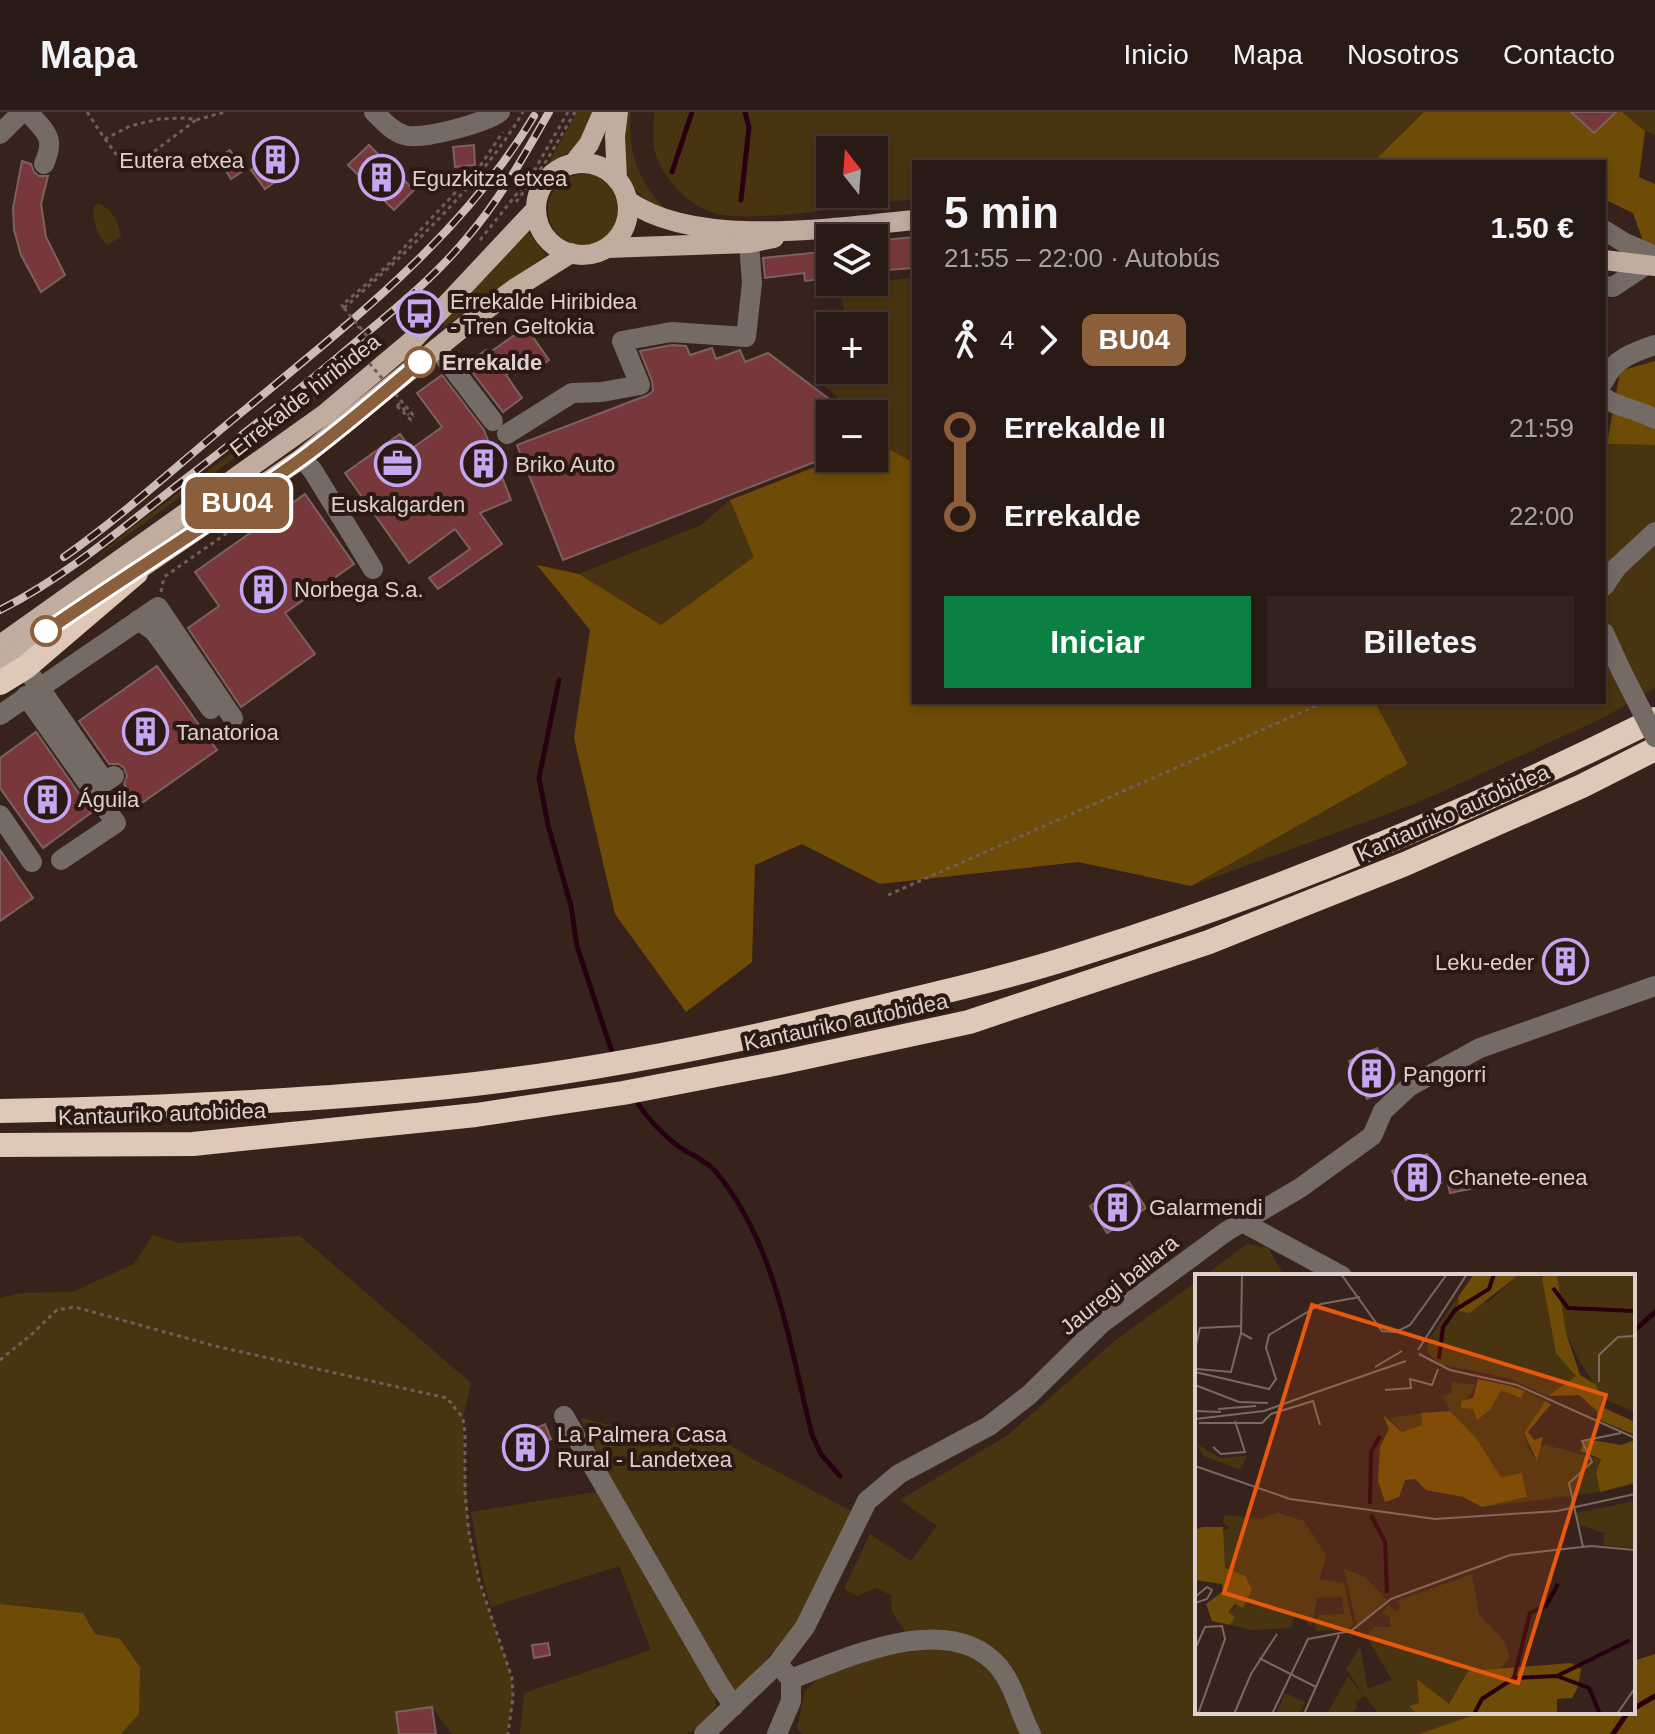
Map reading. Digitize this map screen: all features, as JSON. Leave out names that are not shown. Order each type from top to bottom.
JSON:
[{"type":"highway","points":[[0,683],[26,667],[136,573]]},
{"type":"highway","name":"Kantauriko autobidea","points":[[0,1111],[194,1107],[475,1083],[609,1064],[765,1035],[1078,955],[1198,915],[1394,840],[1655,719]]},
{"type":"highway","name":"Kantauriko autobidea","points":[[0,1145],[193,1144],[476,1115],[623,1093],[969,1022],[1209,942],[1405,864],[1582,786],[1655,749]]},
{"type":"main road","points":[[573,164],[589,144],[603,112]]},
{"type":"main road","points":[[617,179],[598,166],[573,164],[561,168],[543,185],[536,209],[542,233],[552,244],[571,253],[594,254],[618,238],[625,225],[627,200],[617,179],[615,136],[618,112]]},
{"type":"main road","points":[[627,200],[649,214],[694,226],[813,230]]},
{"type":"main road","name":"Errekalde hiribidea","points":[[0,645],[270,455],[368,379],[434,318],[536,209]]},
{"type":"main road","points":[[607,248],[749,243],[813,230],[912,220]]},
{"type":"main road","name":"Errekalde hiribidea","points":[[0,663],[302,458],[514,289],[571,253]]},
{"type":"main road","points":[[1606,260],[1652,262]]},
{"type":"street","points":[[0,134],[22,112]]},
{"type":"street","points":[[28,112],[49,137],[51,148],[44,164]]},
{"type":"street","points":[[374,112],[390,128],[413,138],[474,123],[500,112]]},
{"type":"street","points":[[1606,231],[1652,262],[1613,287],[1606,286]]},
{"type":"street","points":[[437,348],[500,428],[572,393],[602,392],[640,385],[622,341],[671,332],[746,337],[752,283],[749,243]]},
{"type":"street","points":[[1606,376],[1609,369],[1630,354],[1655,345]]},
{"type":"street","points":[[1606,403],[1627,405],[1655,419]]},
{"type":"street","points":[[302,458],[373,569]]},
{"type":"street","points":[[1606,583],[1617,567],[1655,532]]},
{"type":"street","points":[[0,715],[158,607],[230,724]]},
{"type":"street","points":[[1606,637],[1655,737]]},
{"type":"street","points":[[26,667],[33,692],[116,823],[61,860]]},
{"type":"street","points":[[33,692],[105,782],[114,776]]},
{"type":"street","points":[[0,815],[32,862]]},
{"type":"street","name":"Jauregi bailara","points":[[784,1671],[867,1501],[899,1474],[989,1426],[1029,1395],[1102,1323],[1242,1222],[1300,1188],[1372,1136],[1383,1111],[1410,1086],[1480,1048],[1655,986]]},
{"type":"street","points":[[1242,1222],[1338,1274]]},
{"type":"street","points":[[564,1416],[734,1706]]},
{"type":"street","points":[[704,1734],[734,1706],[784,1671],[919,1640],[949,1639],[974,1647],[998,1666],[1013,1689],[1031,1734]]},
{"type":"street","points":[[777,1734],[791,1701],[784,1671]]},
{"type":"path","points":[[87,112],[128,171],[196,120],[225,112]]},
{"type":"path","points":[[374,356],[366,345],[371,341],[344,308],[388,269],[480,166],[515,112]]},
{"type":"path","points":[[421,231],[484,170],[523,112]]},
{"type":"path","points":[[568,112],[511,205],[547,160],[575,112]]},
{"type":"path","points":[[105,139],[130,126],[159,119],[196,120]]},
{"type":"path","points":[[367,336],[355,346],[412,416]]},
{"type":"path","points":[[347,361],[358,352],[355,349],[345,357],[348,360],[359,351]]},
{"type":"path","points":[[888,895],[1320,704]]},
{"type":"path","points":[[0,1360],[57,1310],[75,1307],[215,1346],[447,1398],[463,1418],[469,1533],[479,1580],[512,1678],[508,1734]]},
{"type":"shaded area","points":[[577,112],[595,112],[577,150],[549,163]]},
{"type":"shaded area","points":[[622,112],[631,112],[631,139],[636,165],[648,188],[666,210],[643,197],[630,179],[624,157]]},
{"type":"shaded area","points":[[654,112],[1424,112],[1375,160],[912,160],[912,199],[888,202],[888,136],[816,136],[816,208],[842,208],[779,215],[728,216],[701,208],[675,187],[662,169],[654,149]]},
{"type":"shaded area","points":[[1424,112],[1622,112],[1645,131],[1639,177],[1655,184],[1655,253],[1647,252],[1633,213],[1606,200],[1606,160],[1375,160]]},
{"type":"shaded area","points":[[1622,112],[1655,112],[1655,135],[1645,131]]},
{"type":"shaded area","points":[[591,174],[610,184],[618,196],[618,224],[610,236],[598,244],[577,246],[558,236],[550,224],[548,203],[558,184],[570,176]]},
{"type":"shaded area","points":[[98,203],[111,213],[120,231],[121,236],[108,245],[95,224],[93,208]]},
{"type":"shaded area","points":[[528,232],[546,255],[443,328],[445,316]]},
{"type":"shaded area","points":[[912,277],[912,462],[888,449],[888,400],[841,400],[822,384],[888,384],[888,312],[845,312],[841,296],[888,296],[888,281]]},
{"type":"shaded area","points":[[1655,361],[1655,445],[1607,444],[1620,371]]},
{"type":"shaded area","points":[[319,388],[323,394],[96,558],[134,526]]},
{"type":"shaded area","points":[[1606,444],[1655,445],[1655,688],[1605,717],[1417,803],[1191,886],[1408,764],[1376,704],[1606,704]]},
{"type":"shaded area","points":[[888,449],[912,462],[912,704],[1376,704],[1408,764],[1191,886],[1078,862],[880,884],[802,844],[755,865],[752,962],[686,1012],[615,914],[574,738],[590,630],[537,565],[579,574],[661,625],[754,557],[730,500],[816,467],[816,472],[888,472]]},
{"type":"shaded area","points":[[730,500],[755,557],[661,625],[579,574],[701,525]]},
{"type":"shaded area","points":[[153,1235],[179,1243],[300,1236],[471,1383],[463,1418],[468,1522],[479,1580],[512,1678],[508,1734],[452,1734],[432,1707],[396,1712],[399,1734],[121,1734],[139,1714],[83,1613],[0,1604],[0,1298],[21,1293],[72,1292],[134,1264]]},
{"type":"shaded area","points":[[1247,1244],[1268,1248],[1283,1274],[1207,1274]]},
{"type":"shaded area","points":[[1195,1282],[1195,1714],[1476,1714],[1419,1734],[802,1734],[797,1729],[805,1691],[824,1674],[905,1632],[892,1611],[891,1595],[876,1588],[857,1596],[844,1589],[870,1534],[911,1561],[937,1526],[900,1500],[1008,1435],[1112,1343]]},
{"type":"shaded area","points":[[581,1418],[641,1433],[680,1426],[704,1429],[751,1458],[851,1511],[798,1625],[735,1692],[607,1474]]},
{"type":"shaded area","points":[[601,1491],[714,1691],[716,1705],[704,1724],[687,1734],[520,1734],[524,1693],[651,1650],[619,1566],[491,1607],[471,1512]]},
{"type":"shaded area","points":[[0,1604],[83,1613],[95,1634],[120,1639],[140,1667],[139,1714],[121,1734],[0,1734]]},
{"type":"shaded area","points":[[1655,1654],[1655,1734],[1419,1734],[1476,1714],[1635,1714],[1635,1660]]},
{"type":"building","points":[[1571,112],[1616,112],[1594,133]]},
{"type":"building","name":"Eguzkitza etxea","points":[[369,145],[414,190],[394,210],[348,165]]},
{"type":"building","points":[[474,145],[475,165],[455,167],[453,147]]},
{"type":"building","points":[[230,150],[243,171],[231,179],[218,158]]},
{"type":"building","name":"Eutera etxea","points":[[278,151],[292,170],[265,189],[251,170]]},
{"type":"building","points":[[22,161],[31,164],[39,176],[48,176],[41,204],[46,237],[65,275],[41,292],[21,255],[14,230],[13,208]]},
{"type":"building","points":[[912,237],[912,268],[888,270],[888,240]]},
{"type":"building","points":[[816,252],[816,280],[805,281],[804,273],[765,278],[763,258]]},
{"type":"building","points":[[526,327],[549,360],[538,368],[531,357],[506,375],[522,398],[503,412],[466,364],[486,350],[489,353]]},
{"type":"building","points":[[672,345],[686,346],[690,355],[712,348],[716,359],[740,350],[745,362],[768,353],[830,400],[816,400],[816,461],[563,560],[517,445],[648,395],[653,391],[652,381],[640,351]]},
{"type":"building","points":[[442,375],[484,430],[511,500],[480,513],[502,544],[438,589],[429,578],[470,549],[455,529],[409,563],[345,473],[400,434],[411,449],[442,427],[417,393]]},
{"type":"building","name":"Norbega S.a.","points":[[305,494],[354,564],[285,613],[315,654],[241,707],[188,628],[219,606],[195,572]]},
{"type":"building","name":"Tanatorioa","points":[[157,666],[217,750],[139,805],[124,784],[127,776],[124,768],[119,764],[109,764],[79,721]]},
{"type":"building","name":"Águila","points":[[36,732],[92,812],[43,848],[0,788],[0,758]]},
{"type":"building","points":[[0,850],[33,898],[0,921]]},
{"type":"building","name":"Leku-eder","points":[[1574,943],[1586,963],[1555,982],[1543,961]]},
{"type":"building","name":"Pangorri","points":[[1377,1048],[1393,1084],[1367,1099],[1349,1061]]},
{"type":"building","name":"Chanete-enea","points":[[1427,1154],[1441,1183],[1406,1200],[1392,1171]]},
{"type":"building","points":[[1471,1174],[1474,1188],[1450,1193],[1447,1180]]},
{"type":"building","name":"Galarmendi","points":[[1129,1182],[1146,1208],[1107,1233],[1090,1206]]},
{"type":"building","name":"La Palmera Casa Rural - Landetxea","points":[[545,1424],[551,1439],[544,1442],[548,1451],[514,1466],[504,1442]]},
{"type":"building","points":[[548,1643],[550,1655],[534,1658],[532,1645]]},
{"type":"building","points":[[432,1707],[436,1734],[399,1734],[396,1712]]},
{"type":"waterway","points":[[672,172],[692,112]]},
{"type":"waterway","points":[[741,200],[749,127],[745,112]]},
{"type":"waterway","points":[[559,680],[539,778],[548,825],[571,906],[577,946],[614,1058]]},
{"type":"waterway","points":[[635,1099],[668,1138],[716,1172],[753,1231],[767,1264],[788,1332],[812,1435],[821,1454],[840,1476]]},
{"type":"waterway","points":[[1635,1330],[1655,1312]]},
{"type":"waterway","points":[[1635,1708],[1655,1696]]},
{"type":"waterway","points":[[1613,1734],[1627,1714]]},
{"type":"railway","points":[[0,610],[49,582],[118,532],[298,390],[417,289],[478,224],[549,112]]},
{"type":"railway","points":[[64,557],[134,503],[403,274],[474,200],[534,116]]},
{"type":"bus line","name":"BU04","points":[[46,631],[302,458],[420,362]]},
{"type":"place","name":"Eutera etxea","points":[[275,160]]},
{"type":"place","name":"Eguzkitza etxea","points":[[381,178]]},
{"type":"place","name":"Errekalde Hiribidea - Tren Geltokia","points":[[419,314]]},
{"type":"place","name":"Errekalde","points":[[420,362]]},
{"type":"place","name":"Euskalgarden","points":[[398,463]]},
{"type":"place","name":"Briko Auto","points":[[484,464]]},
{"type":"place","name":"Norbega S.a.","points":[[263,589]]},
{"type":"place","name":"Tanatorioa","points":[[145,732]]},
{"type":"place","name":"Águila","points":[[47,799]]},
{"type":"place","name":"Leku-eder","points":[[1565,962]]},
{"type":"place","name":"Pangorri","points":[[1372,1074]]},
{"type":"place","name":"Chanete-enea","points":[[1417,1177]]},
{"type":"place","name":"Galarmendi","points":[[1118,1207]]},
{"type":"place","name":"La Palmera Casa Rural - Landetxea","points":[[526,1447]]}]
